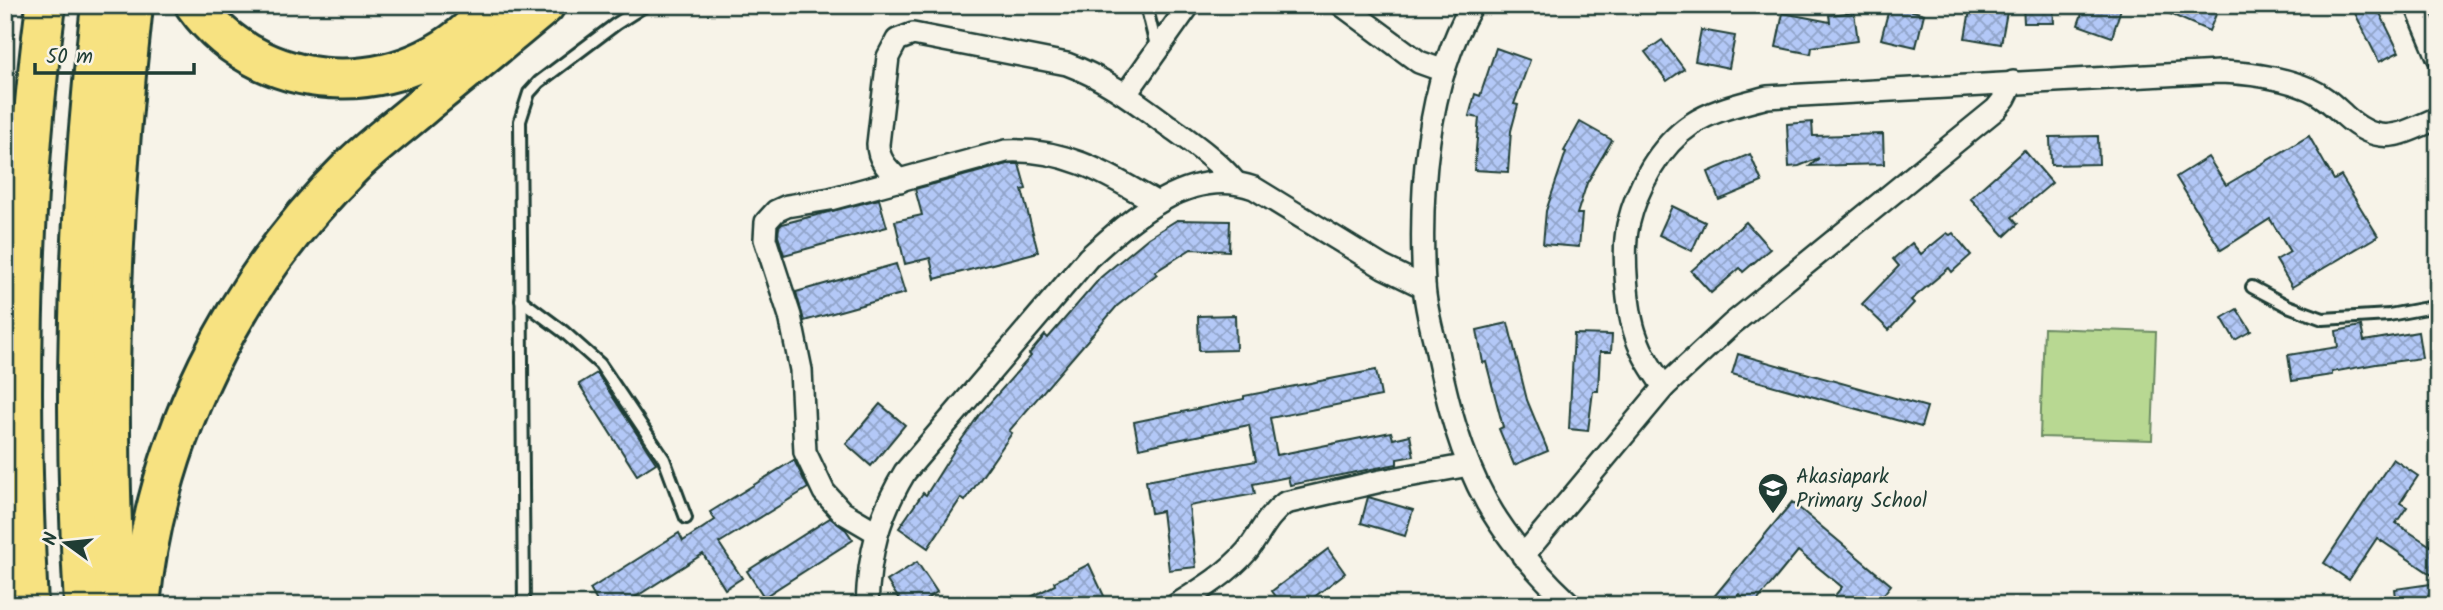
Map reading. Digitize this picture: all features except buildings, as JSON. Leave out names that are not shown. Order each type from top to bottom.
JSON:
[{"type":"highway","points":[[28,605],[23,452],[24,299],[32,155],[46,5]]},
{"type":"highway","points":[[84,605],[78,427],[79,313],[86,161],[101,5]]},
{"type":"highway","points":[[116,605],[110,446],[111,295],[118,163],[133,5]]},
{"type":"highway","points":[[195,5],[218,31],[254,57],[294,74],[338,80],[388,75],[423,62],[460,38],[492,5]]},
{"type":"highway","points":[[140,605],[156,511],[181,427],[217,347],[262,273],[302,221],[354,165],[545,5]]},
{"type":"street","points":[[1126,94],[1189,5]]},
{"type":"street","points":[[1342,5],[1419,62],[1444,71]]},
{"type":"street","points":[[1472,5],[1455,39],[1444,71],[1428,155],[1424,195],[1424,287],[1455,433],[1469,465],[1495,517],[1523,556],[1571,605]]},
{"type":"street","points":[[2416,5],[2438,57]]},
{"type":"street","points":[[862,191],[878,154],[888,57],[892,46],[904,36],[923,35],[1067,64],[1103,80],[1219,163],[1235,182]]},
{"type":"street","points":[[1664,387],[1645,359],[1635,335],[1629,304],[1628,227],[1641,187],[1664,148],[1693,123],[1728,108],[1767,97],[2219,72],[2252,74],[2310,89],[2332,103],[2361,129],[2374,135],[2400,135],[2438,118]]},
{"type":"street","points":[[1523,556],[1664,387],[1732,324],[1996,109],[2006,98],[2013,82]]},
{"type":"street","points":[[876,532],[842,512],[824,492],[808,462],[803,441],[800,370],[796,346],[764,230],[766,222],[776,211],[787,206],[862,191],[1006,151],[1039,151],[1065,156],[1157,203]]},
{"type":"street","points":[[878,154],[884,165],[900,181]]},
{"type":"street","points":[[866,605],[868,571],[876,532],[889,498],[905,471],[1088,258],[1113,235],[1169,195],[1190,187],[1235,182],[1254,188],[1383,267],[1424,287]]},
{"type":"street","points":[[1176,605],[1219,578],[1248,550],[1272,513],[1285,503],[1381,481],[1469,465]]},
{"type":"lane","points":[[524,605],[520,121],[524,103],[539,82],[616,24],[646,5]]},
{"type":"lane","points":[[1146,5],[1157,50]]},
{"type":"lane","points":[[2252,287],[2288,306],[2323,319],[2389,315],[2438,306]]},
{"type":"lane","points":[[521,300],[564,332],[600,364],[664,459],[686,518]]},
{"type":"green space","points":[[2044,328],[2156,332],[2152,440],[2040,437]]},
{"type":"place","name":"Akasiapark Primary School","points":[[1773,515]]}]
